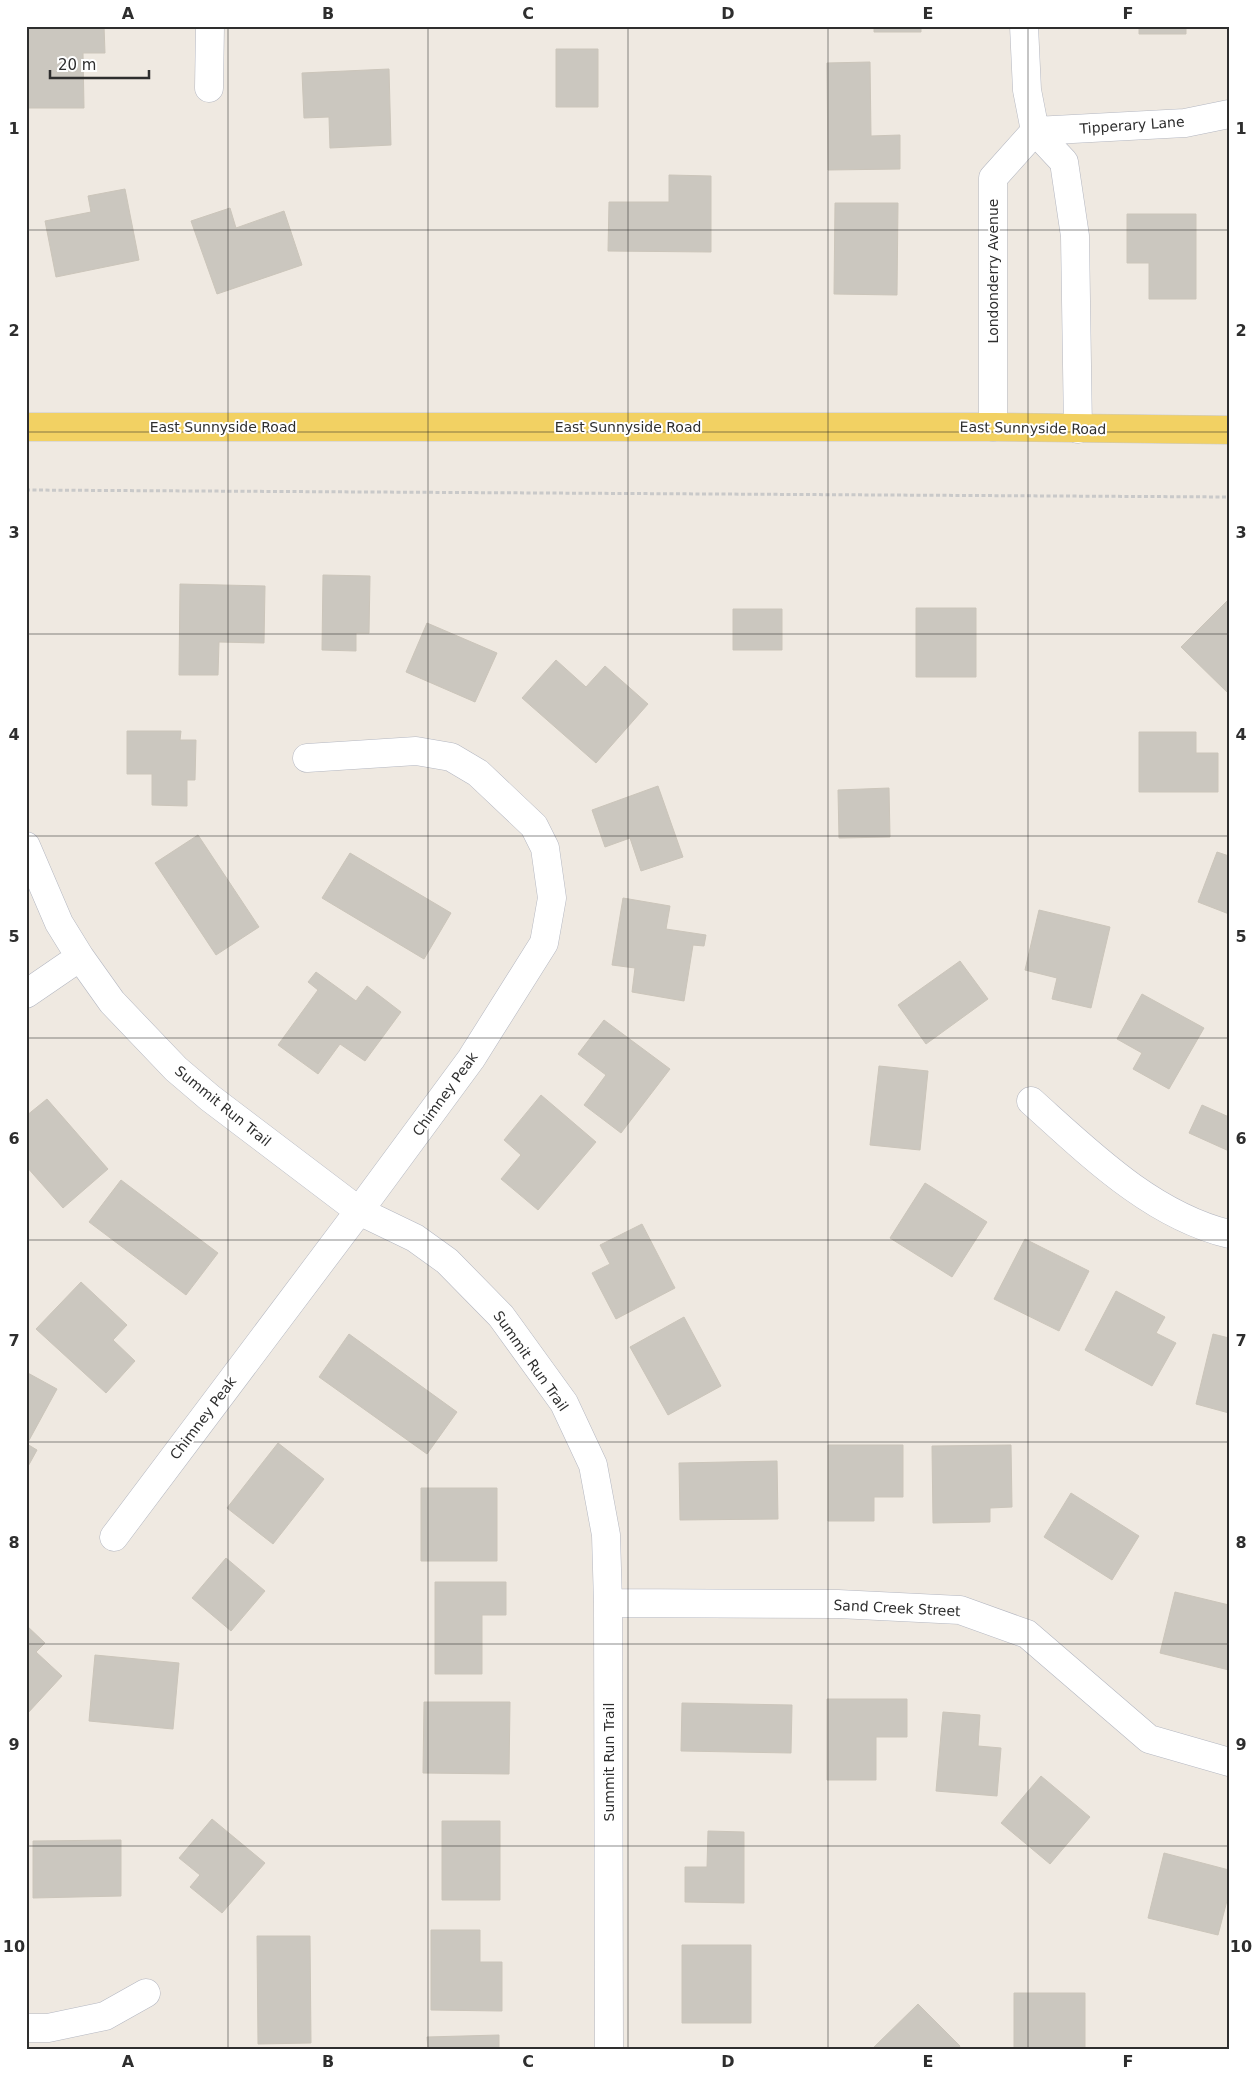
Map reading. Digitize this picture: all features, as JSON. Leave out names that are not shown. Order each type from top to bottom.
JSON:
[{"type":"main road","name":"East Sunnyside Road","points":[[26,427],[993,427],[1229,430]]},
{"type":"street","points":[[209,88],[210,26]]},
{"type":"street","points":[[1024,26],[1027,90],[1035,131],[1064,162],[1075,236],[1078,429]]},
{"type":"street","name":"Tipperary Lane","points":[[1035,131],[1185,122],[1229,114]]},
{"type":"street","name":"Londonderry Avenue","points":[[993,427],[993,178],[1035,131]]},
{"type":"street","name":"Chimney Peak","points":[[114,1537],[471,1060],[544,944],[552,898],[545,848],[534,826],[478,773],[451,757],[416,751],[307,758]]},
{"type":"street","name":"Summit Run Trail","points":[[26,846],[59,923],[80,957],[112,1002],[176,1069],[210,1098],[359,1211],[415,1238],[447,1261],[501,1316],[564,1403],[593,1465],[606,1534],[608,1603],[609,2049]]},
{"type":"street","points":[[26,994],[80,957]]},
{"type":"street","points":[[1031,1101],[1106,1168],[1154,1201],[1208,1229],[1229,1234]]},
{"type":"street","name":"Sand Creek Street","points":[[608,1603],[838,1604],[960,1610],[1027,1634],[1149,1739],[1229,1762]]},
{"type":"street","points":[[26,2028],[48,2028],[105,2016],[146,1993]]},
{"type":"path","points":[[26,490],[1229,497]]},
{"type":"building","points":[[26,26],[104,26],[105,53],[83,53],[84,108],[27,108]]},
{"type":"building","points":[[874,26],[921,26],[921,32],[874,32]]},
{"type":"building","points":[[1139,26],[1186,26],[1186,34],[1139,34]]},
{"type":"building","points":[[556,49],[598,49],[598,107],[556,107]]},
{"type":"building","points":[[870,62],[871,136],[900,135],[900,169],[828,170],[827,63]]},
{"type":"building","points":[[389,69],[391,145],[330,148],[329,117],[304,118],[302,73]]},
{"type":"building","points":[[669,175],[711,176],[711,252],[608,251],[609,202],[669,202]]},
{"type":"building","points":[[125,189],[139,260],[56,277],[45,221],[91,212],[88,196]]},
{"type":"building","points":[[835,203],[898,203],[897,295],[834,294]]},
{"type":"building","points":[[230,208],[236,228],[284,211],[302,265],[217,294],[191,221]]},
{"type":"building","points":[[1127,214],[1196,214],[1196,299],[1149,299],[1149,263],[1127,263]]},
{"type":"building","points":[[323,575],[370,576],[369,633],[356,633],[356,651],[322,650]]},
{"type":"building","points":[[180,584],[265,586],[264,643],[219,642],[218,675],[179,675]]},
{"type":"building","points":[[1229,599],[1229,694],[1181,647]]},
{"type":"building","points":[[916,608],[976,608],[976,677],[916,677]]},
{"type":"building","points":[[733,609],[782,609],[782,650],[733,650]]},
{"type":"building","points":[[427,623],[497,653],[475,702],[406,672]]},
{"type":"building","points":[[556,660],[586,687],[605,666],[648,704],[596,763],[522,698]]},
{"type":"building","points":[[127,731],[181,731],[180,740],[196,740],[195,780],[187,780],[187,806],[152,805],[152,774],[127,774]]},
{"type":"building","points":[[1139,732],[1196,732],[1196,753],[1218,753],[1218,792],[1139,792]]},
{"type":"building","points":[[658,786],[683,857],[641,871],[630,838],[605,847],[592,810]]},
{"type":"building","points":[[889,788],[890,837],[839,838],[838,790]]},
{"type":"building","points":[[198,835],[259,927],[216,955],[155,863]]},
{"type":"building","points":[[1217,852],[1229,856],[1229,914],[1198,902]]},
{"type":"building","points":[[350,853],[451,913],[424,959],[322,898]]},
{"type":"building","points":[[623,898],[670,906],[666,929],[706,935],[704,946],[693,945],[684,1001],[632,992],[635,968],[612,965]]},
{"type":"building","points":[[1039,910],[1110,927],[1091,1008],[1052,999],[1057,978],[1025,970]]},
{"type":"building","points":[[960,961],[988,999],[926,1044],[898,1005]]},
{"type":"building","points":[[316,972],[356,1001],[367,986],[401,1012],[365,1061],[340,1044],[318,1074],[278,1045],[318,990],[308,982]]},
{"type":"building","points":[[1142,994],[1204,1028],[1169,1089],[1133,1069],[1142,1053],[1117,1039]]},
{"type":"building","points":[[604,1020],[670,1069],[621,1133],[584,1105],[606,1075],[578,1054]]},
{"type":"building","points":[[879,1066],[928,1071],[920,1150],[870,1145]]},
{"type":"building","points":[[541,1095],[596,1142],[538,1210],[501,1179],[521,1155],[504,1140]]},
{"type":"building","points":[[47,1099],[108,1169],[63,1208],[26,1166],[26,1116]]},
{"type":"building","points":[[1202,1105],[1229,1117],[1229,1151],[1189,1133]]},
{"type":"building","points":[[121,1180],[218,1253],[186,1295],[89,1222]]},
{"type":"building","points":[[925,1183],[987,1222],[952,1277],[890,1238]]},
{"type":"building","points":[[642,1224],[675,1288],[616,1319],[592,1273],[610,1264],[600,1245]]},
{"type":"building","points":[[1025,1239],[1089,1271],[1059,1331],[994,1299]]},
{"type":"building","points":[[81,1282],[127,1325],[113,1340],[135,1361],[106,1393],[36,1329]]},
{"type":"building","points":[[1116,1291],[1165,1317],[1156,1333],[1176,1343],[1152,1386],[1085,1350]]},
{"type":"building","points":[[684,1317],[721,1386],[668,1415],[630,1347]]},
{"type":"building","points":[[349,1334],[457,1412],[427,1454],[319,1377]]},
{"type":"building","points":[[1213,1334],[1229,1338],[1229,1413],[1196,1404]]},
{"type":"building","points":[[26,1372],[57,1389],[27,1444],[37,1450],[26,1470]]},
{"type":"building","points":[[278,1443],[324,1479],[273,1544],[227,1508]]},
{"type":"building","points":[[828,1445],[903,1445],[903,1497],[874,1497],[874,1521],[828,1521]]},
{"type":"building","points":[[1011,1445],[1012,1507],[990,1508],[990,1522],[933,1523],[932,1446]]},
{"type":"building","points":[[777,1461],[778,1519],[680,1520],[679,1463]]},
{"type":"building","points":[[421,1488],[497,1488],[497,1561],[421,1561]]},
{"type":"building","points":[[1071,1493],[1139,1536],[1112,1580],[1044,1537]]},
{"type":"building","points":[[226,1558],[265,1591],[231,1631],[192,1598]]},
{"type":"building","points":[[435,1582],[506,1582],[506,1615],[482,1615],[482,1674],[435,1674]]},
{"type":"building","points":[[1175,1592],[1229,1605],[1229,1670],[1160,1653]]},
{"type":"building","points":[[26,1625],[45,1643],[36,1652],[62,1676],[27,1714]]},
{"type":"building","points":[[95,1655],[179,1663],[173,1729],[89,1721]]},
{"type":"building","points":[[827,1699],[907,1699],[907,1737],[876,1737],[876,1780],[827,1780]]},
{"type":"building","points":[[424,1702],[510,1702],[509,1774],[423,1773]]},
{"type":"building","points":[[682,1703],[792,1705],[791,1753],[681,1751]]},
{"type":"building","points":[[943,1712],[980,1715],[978,1746],[1001,1748],[997,1796],[936,1791]]},
{"type":"building","points":[[1041,1776],[1090,1817],[1050,1864],[1001,1823]]},
{"type":"building","points":[[212,1819],[265,1863],[222,1913],[190,1887],[200,1875],[179,1858]]},
{"type":"building","points":[[442,1821],[500,1821],[500,1900],[442,1900]]},
{"type":"building","points":[[708,1831],[744,1832],[744,1903],[685,1902],[685,1867],[707,1867]]},
{"type":"building","points":[[121,1840],[121,1896],[33,1898],[33,1841]]},
{"type":"building","points":[[1164,1853],[1229,1870],[1229,1893],[1218,1935],[1148,1918]]},
{"type":"building","points":[[431,1930],[480,1930],[480,1962],[502,1962],[502,2011],[431,2010]]},
{"type":"building","points":[[257,1936],[310,1936],[311,2043],[258,2044]]},
{"type":"building","points":[[682,1945],[751,1945],[751,2023],[682,2023]]},
{"type":"building","points":[[1014,1993],[1085,1993],[1085,2049],[1014,2049]]},
{"type":"building","points":[[918,2004],[960,2046],[958,2049],[872,2049]]},
{"type":"building","points":[[499,2035],[499,2049],[428,2049],[427,2037]]}]
